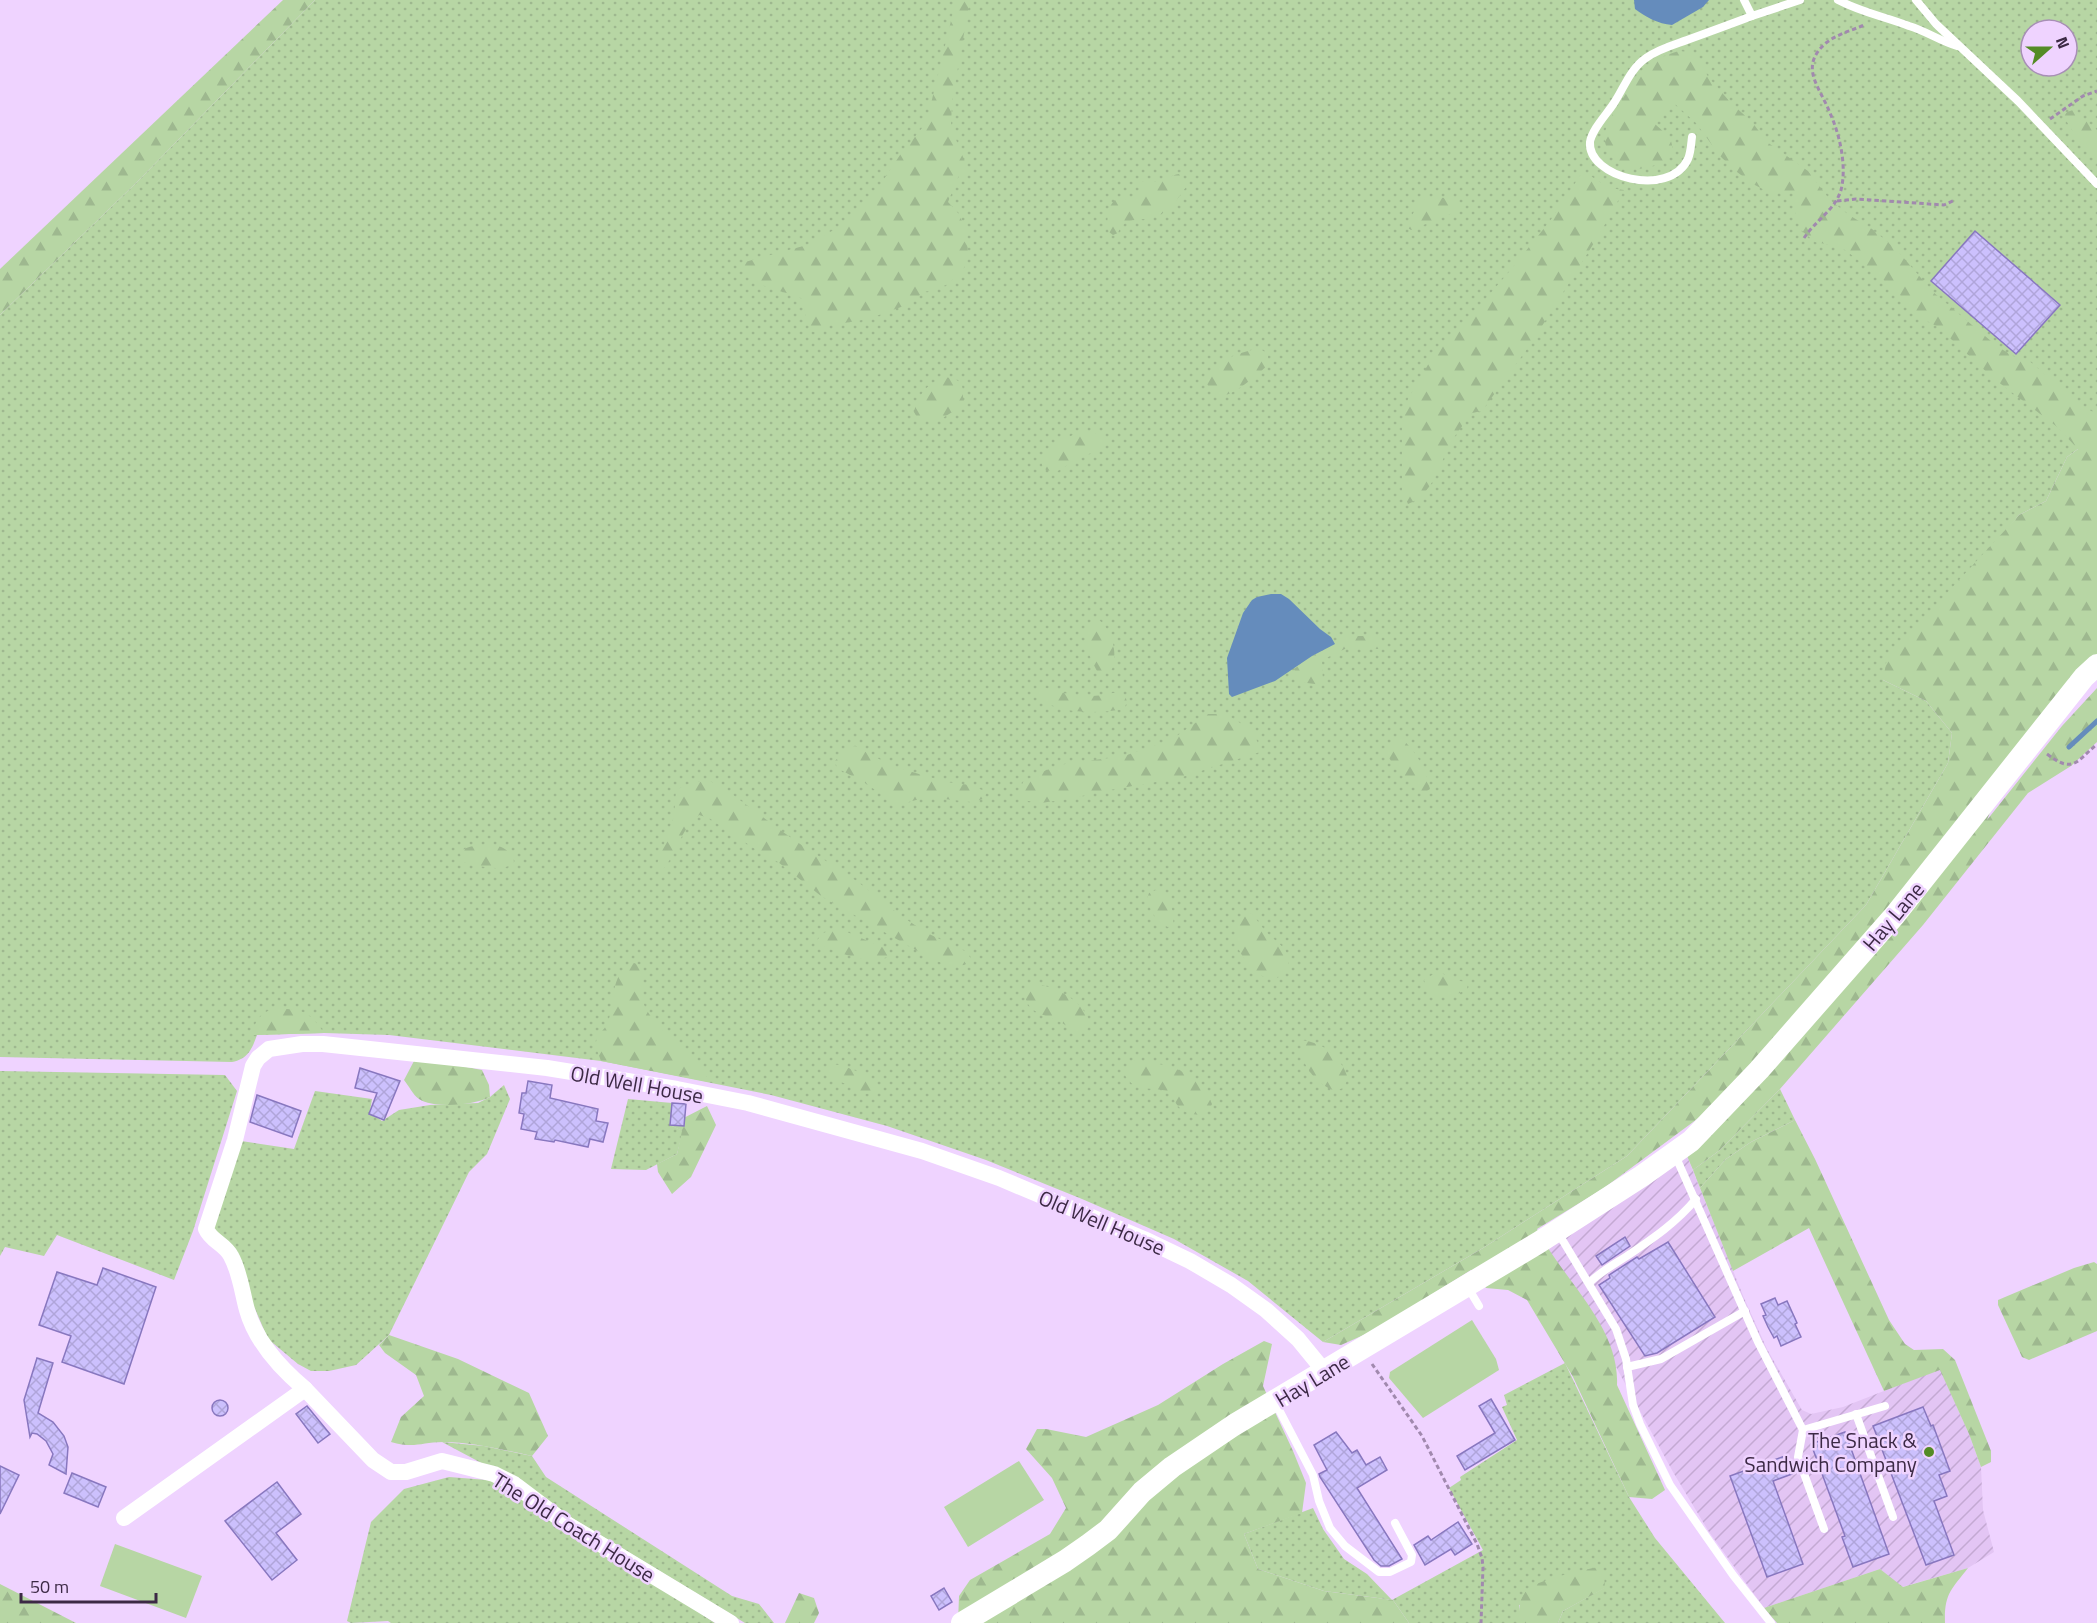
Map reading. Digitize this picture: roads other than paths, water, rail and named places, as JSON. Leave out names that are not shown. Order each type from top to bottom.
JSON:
[{"type":"street","name":"Hay Lane","points":[[962,1623],[1065,1562],[1108,1530],[1142,1492],[1172,1467],[1234,1425],[1557,1231],[1675,1154],[1691,1141],[1752,1077],[1895,915],[2084,677],[2097,665]]},
{"type":"street","name":"Old Well House","points":[[304,1389],[267,1349],[253,1327],[231,1255],[222,1244],[210,1237],[206,1229],[235,1140],[253,1066],[258,1058],[269,1049],[302,1044],[375,1048],[547,1068],[677,1089],[747,1103],[922,1151],[999,1178],[1144,1239],[1190,1261],[1232,1285],[1266,1310],[1298,1339],[1324,1372]]},
{"type":"street","points":[[124,1518],[304,1389]]},
{"type":"street","name":"The Old Coach House","points":[[304,1389],[373,1460],[391,1472],[406,1472],[442,1461],[494,1474],[514,1484],[567,1524],[731,1623]]},
{"type":"lane","points":[[1744,0],[1752,16]]},
{"type":"lane","points":[[1692,137],[1687,160],[1674,174],[1658,182],[1613,173],[1600,165],[1590,143],[1594,132],[1626,82],[1646,58],[1670,46],[1800,0]]},
{"type":"lane","points":[[1838,0],[1861,12],[1913,27],[1960,47]]},
{"type":"lane","points":[[1916,0],[1936,24],[2042,125],[2097,184]]},
{"type":"lane","points":[[1675,1154],[1758,1342],[1803,1430],[1798,1457],[1824,1529]]},
{"type":"lane","points":[[1589,1283],[1600,1272],[1625,1258],[1680,1218],[1696,1199]]},
{"type":"lane","points":[[1557,1231],[1616,1329],[1627,1367],[1632,1405],[1670,1485],[1733,1575],[1771,1623]]},
{"type":"lane","points":[[1467,1286],[1479,1306]]},
{"type":"lane","points":[[1627,1367],[1661,1359],[1745,1311]]},
{"type":"lane","points":[[1274,1402],[1313,1475],[1319,1501],[1330,1528],[1345,1546],[1379,1572],[1390,1572],[1411,1562],[1412,1555],[1395,1523]]},
{"type":"lane","points":[[1803,1430],[1885,1406]]},
{"type":"lane","points":[[1856,1414],[1893,1517]]},
{"type":"water","points":[[1634,0],[1709,0],[1703,7],[1672,25],[1657,22],[1639,12],[1635,9]]},
{"type":"water","points":[[1271,594],[1281,594],[1289,599],[1331,637],[1335,644],[1312,656],[1275,681],[1232,697],[1229,694],[1227,658],[1243,613],[1252,600]]},
{"type":"waterway","points":[[2069,747],[2097,721]]},
{"type":"place","name":"The Snack & Sandwich Company","points":[[1929,1452]]}]
